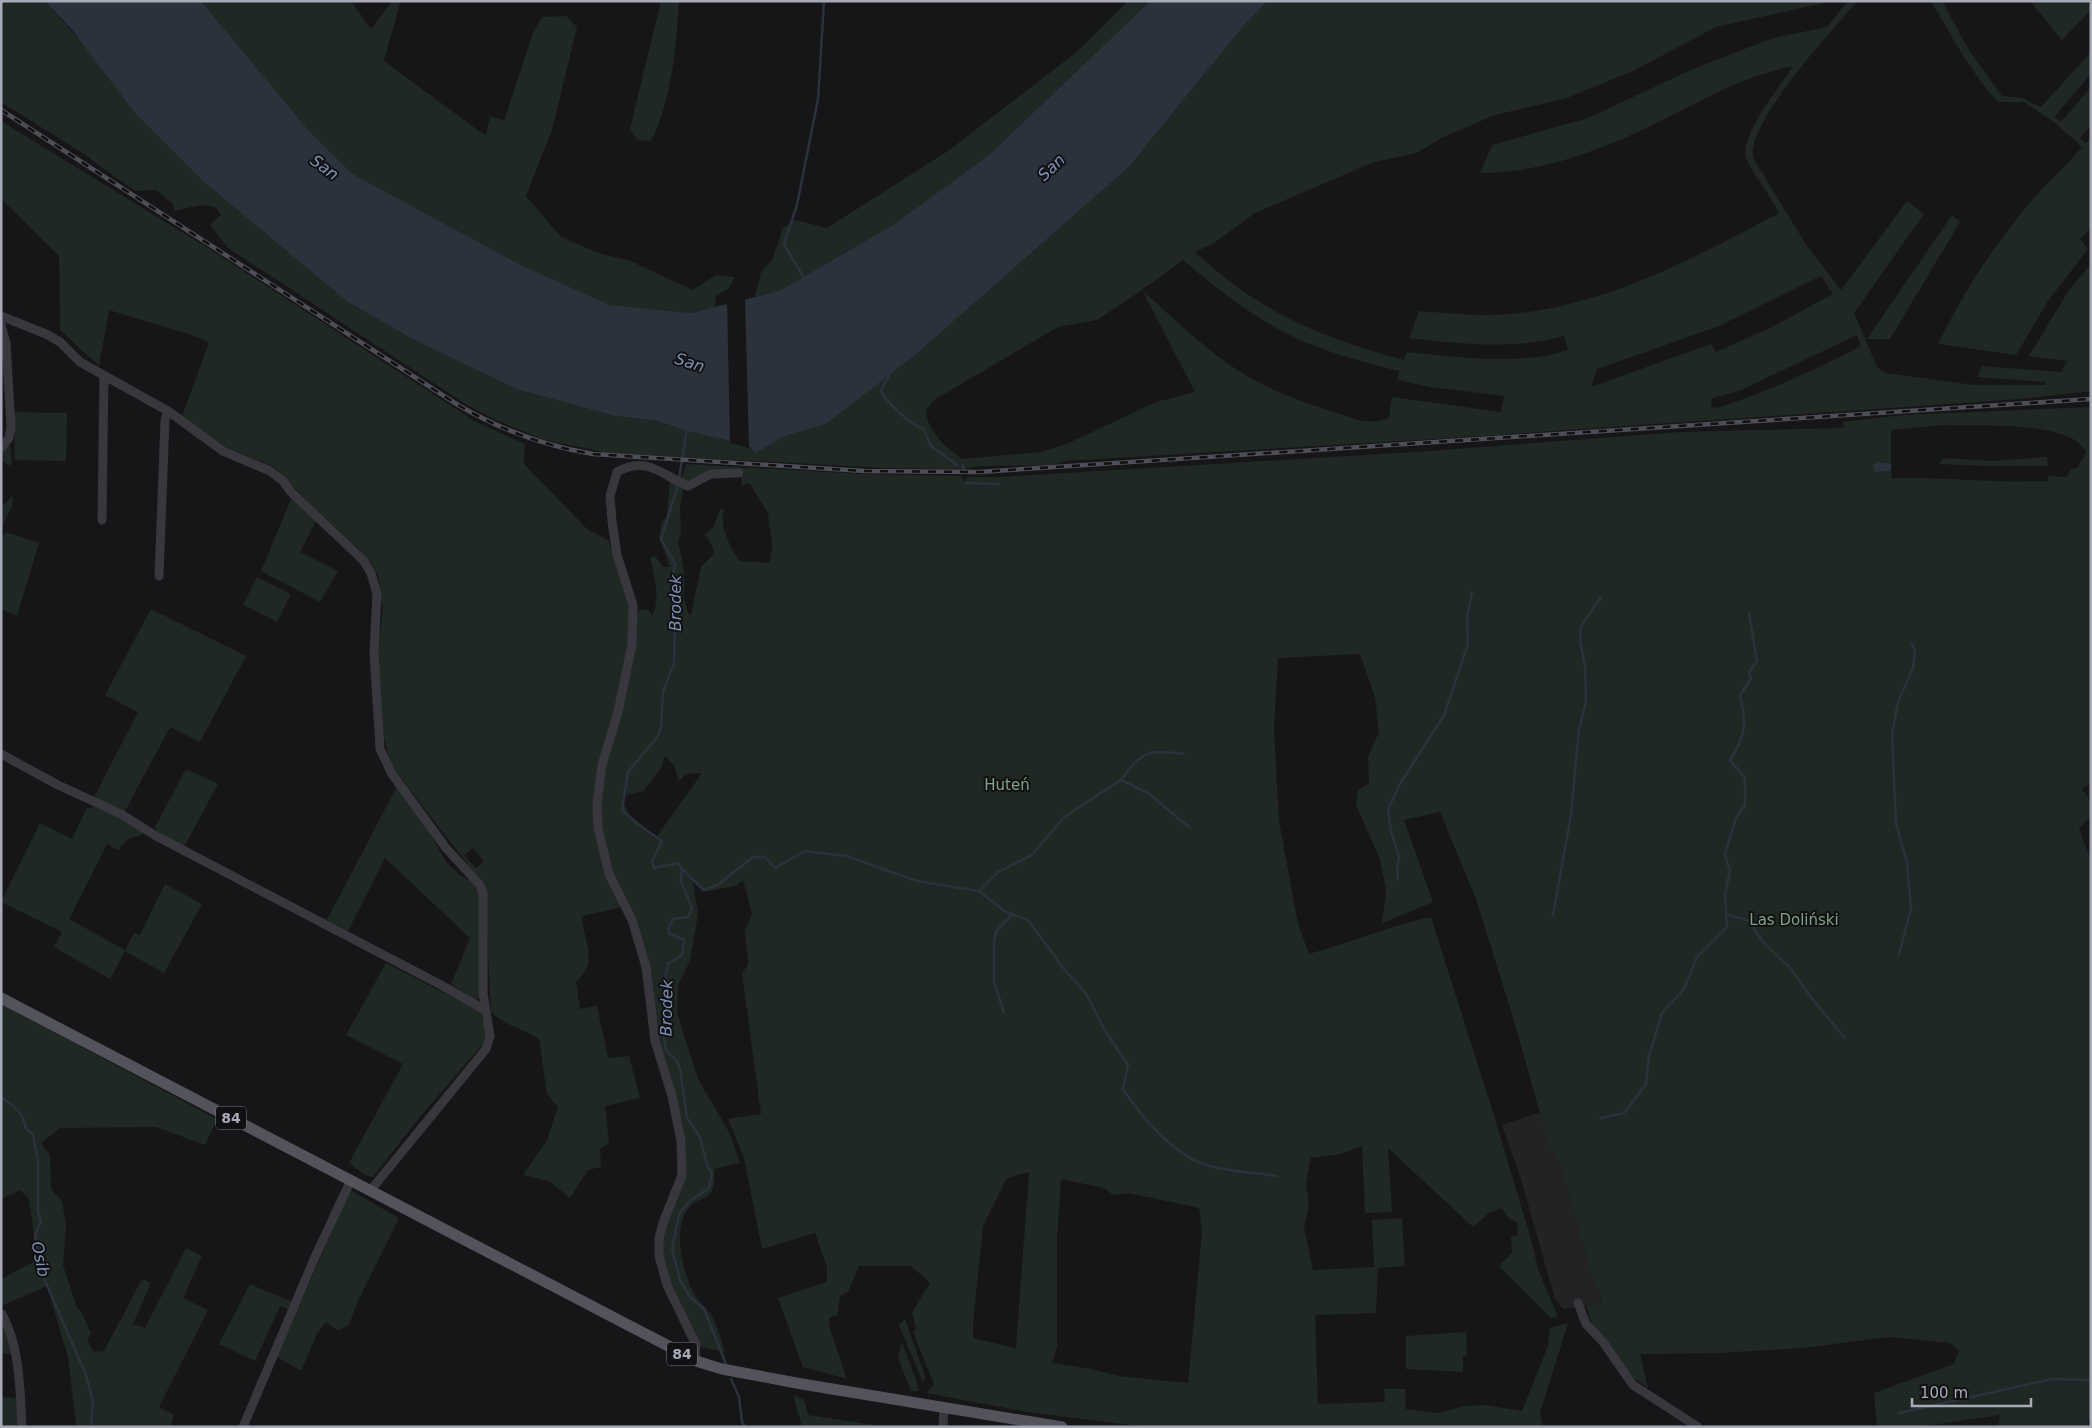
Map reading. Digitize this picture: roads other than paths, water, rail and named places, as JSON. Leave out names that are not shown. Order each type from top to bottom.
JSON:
[{"type":"main road","name":"84","points":[[1,998],[695,1361],[730,1371],[1062,1427]]},
{"type":"street","points":[[1,316],[46,334],[60,342],[80,362],[168,411],[222,451],[257,465],[283,481],[291,492],[356,552],[371,573],[377,594],[374,653],[380,749],[392,774],[446,848],[480,885],[483,893],[485,1010],[490,1024],[490,1036],[486,1048],[370,1191]]},
{"type":"street","points":[[1,325],[6,344],[11,427],[9,438],[1,448]]},
{"type":"street","points":[[102,520],[104,376]]},
{"type":"street","points":[[159,576],[165,420],[168,411]]},
{"type":"street","points":[[695,1361],[696,1345],[667,1284],[659,1256],[659,1238],[663,1223],[682,1175],[681,1141],[672,1096],[655,1041],[646,967],[632,920],[609,874],[598,828],[597,804],[602,765],[629,667],[632,644],[633,605],[617,556],[610,496],[613,480],[617,472],[628,466],[655,468],[688,486],[711,474],[738,473]]},
{"type":"street","points":[[1,754],[65,789],[121,814],[156,836],[441,985],[485,1010]]},
{"type":"street","points":[[243,1427],[315,1257],[351,1180]]},
{"type":"street","points":[[1578,1304],[1586,1324],[1603,1342],[1632,1385],[1698,1427]]},
{"type":"street","points":[[2,1314],[10,1328],[20,1381],[22,1427]]},
{"type":"street","points":[[943,1427],[944,1408]]},
{"type":"water","name":"San","points":[[45,1],[201,1],[310,132],[353,174],[521,265],[610,305],[691,313],[779,291],[893,225],[990,154],[1150,1],[1268,1],[1245,24],[1129,167],[913,357],[826,424],[785,436],[756,453],[748,445],[690,432],[658,421],[615,416],[516,389],[414,340],[348,302],[203,181],[135,113],[72,30]]},
{"type":"water","points":[[1878,462],[1891,464],[1891,471],[1875,472],[1873,465]]},
{"type":"waterway","points":[[804,278],[784,244],[797,205],[818,99],[824,1]]},
{"type":"waterway","points":[[888,374],[889,376],[881,390],[883,394],[906,419],[923,428],[931,446],[957,465]]},
{"type":"waterway","name":"Brodek","points":[[679,479],[687,428]]},
{"type":"waterway","points":[[963,465],[964,471]]},
{"type":"waterway","points":[[966,483],[999,484]]},
{"type":"waterway","name":"Brodek","points":[[678,485],[661,539],[675,564],[672,577],[676,590],[674,663],[663,692],[661,727],[658,736],[628,772],[622,810],[662,841],[652,861],[654,868],[678,863],[682,869],[681,881],[692,909],[688,917],[673,919],[668,928],[669,933],[684,940],[682,955],[668,964],[663,992],[668,1003],[668,1026],[664,1037],[666,1050],[677,1061],[680,1069],[687,1118],[700,1137],[707,1165],[712,1173],[709,1188],[690,1201],[679,1214],[672,1249],[680,1280],[690,1297],[704,1309],[726,1364]]},
{"type":"waterway","points":[[1398,880],[1399,856],[1391,832],[1388,809],[1400,784],[1444,715],[1468,644],[1467,617],[1472,593]]},
{"type":"waterway","points":[[1553,915],[1571,815],[1579,730],[1586,701],[1585,666],[1580,640],[1581,626],[1601,597]]},
{"type":"waterway","points":[[1601,1118],[1624,1113],[1646,1084],[1649,1056],[1662,1013],[1684,989],[1697,957],[1727,927],[1725,894],[1730,871],[1725,854],[1736,818],[1745,805],[1745,778],[1730,760],[1744,729],[1744,714],[1740,695],[1751,679],[1749,672],[1757,661],[1749,613]]},
{"type":"waterway","points":[[1899,955],[1911,908],[1907,862],[1896,824],[1892,734],[1898,702],[1913,668],[1915,651],[1911,642]]},
{"type":"waterway","points":[[1121,780],[1135,762],[1148,754],[1154,752],[1184,754]]},
{"type":"waterway","points":[[979,891],[998,872],[1032,855],[1064,817],[1121,780],[1148,793],[1190,828]]},
{"type":"waterway","points":[[682,869],[704,890],[719,884],[753,857],[765,857],[775,868],[805,851],[846,856],[917,881],[979,891],[1006,912],[1028,920],[1064,969],[1087,995],[1104,1029],[1128,1065],[1123,1089],[1148,1122],[1169,1143],[1192,1159],[1212,1167],[1276,1176]]},
{"type":"waterway","points":[[1004,1012],[994,982],[994,943],[996,931],[1013,914]]},
{"type":"waterway","points":[[1726,914],[1749,921],[1763,942],[1790,968],[1813,1000],[1845,1038]]},
{"type":"waterway","name":"Osib","points":[[1,1097],[18,1110],[23,1118],[26,1129],[33,1134],[38,1161],[38,1212],[41,1222],[35,1235],[43,1276],[86,1375],[93,1402],[91,1427]]},
{"type":"waterway","name":"Brodek","points":[[731,1379],[739,1397],[742,1422],[745,1427]]},
{"type":"waterway","points":[[1899,1413],[2052,1379],[2091,1380]]},
{"type":"railway","points":[[1,110],[458,405],[490,422],[523,436],[540,442],[593,454],[864,471],[979,472],[2091,399]]},
{"type":"park label","name":"Huteń","points":[[1007,785]]},
{"type":"park label","name":"Las Doliński","points":[[1794,920]]}]
